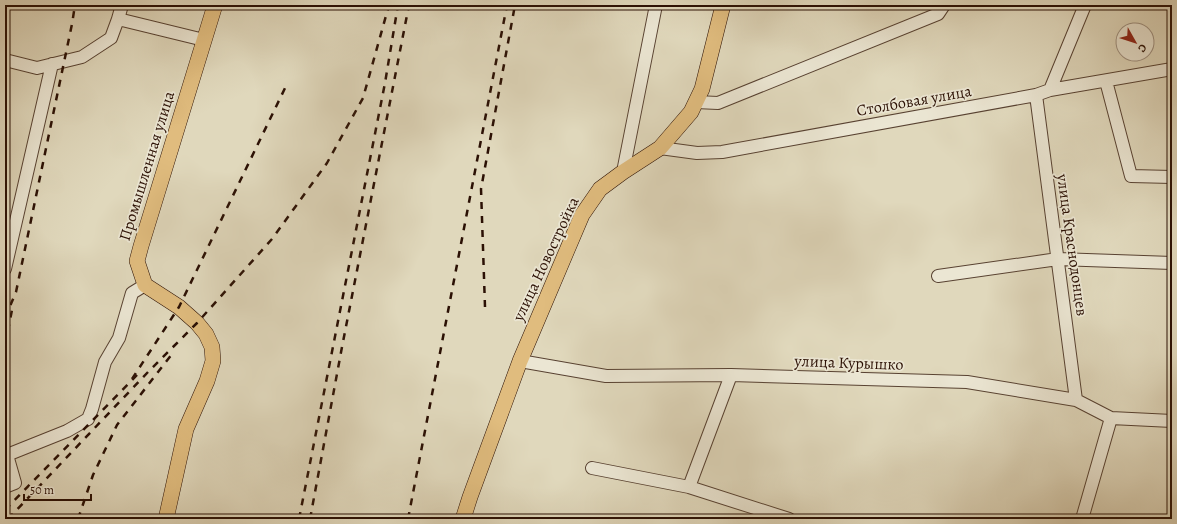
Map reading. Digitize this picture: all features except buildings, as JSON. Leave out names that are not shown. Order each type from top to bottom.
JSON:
[{"type":"main road","name":"Промышленная улица","points":[[145,285],[138,261],[141,246],[215,5]]},
{"type":"main road","name":"улица Новостройка","points":[[463,519],[520,361],[582,215],[600,189],[660,148],[691,112],[702,89],[724,5]]},
{"type":"main road","points":[[145,285],[179,307],[197,323],[206,334],[212,347],[213,361],[207,381],[186,429],[166,519]]},
{"type":"street","points":[[5,60],[37,68],[82,57],[111,38],[122,5]]},
{"type":"street","points":[[623,172],[656,5]]},
{"type":"street","points":[[696,102],[718,103],[938,14],[944,5]]},
{"type":"street","points":[[1050,90],[1085,5]]},
{"type":"street","points":[[118,19],[204,40]]},
{"type":"street","points":[[5,269],[52,64]]},
{"type":"street","name":"Столбовая улица","points":[[660,148],[697,153],[722,152],[1036,95],[1050,90],[1172,69]]},
{"type":"street","points":[[1106,81],[1131,176],[1172,177]]},
{"type":"street","name":"улица Краснодонцев","points":[[1036,95],[1076,400]]},
{"type":"street","points":[[938,276],[1058,260],[1172,263]]},
{"type":"street","points":[[5,487],[15,483],[7,455],[67,431],[88,419],[105,362],[120,338],[132,293],[145,285]]},
{"type":"street","name":"улица Курышко","points":[[520,361],[606,376],[730,375],[966,382],[1076,400],[1111,418],[1172,421]]},
{"type":"street","points":[[689,487],[730,375]]},
{"type":"street","points":[[1082,519],[1111,418]]},
{"type":"street","points":[[592,468],[689,487],[789,519]]},
{"type":"railway","points":[[5,318],[16,292],[75,5]]},
{"type":"railway","points":[[8,519],[148,372],[197,323],[272,239],[327,163],[363,98],[389,5]]},
{"type":"railway","points":[[299,519],[385,83],[398,5]]},
{"type":"railway","points":[[310,519],[409,5]]},
{"type":"railway","points":[[408,519],[507,5]]},
{"type":"railway","points":[[485,307],[481,189],[515,5]]},
{"type":"railway","points":[[132,379],[179,307],[287,84]]},
{"type":"railway","points":[[5,345],[12,310]]},
{"type":"railway","points":[[78,519],[93,475],[117,425],[172,354]]},
{"type":"railway","points":[[5,510],[137,375]]}]
